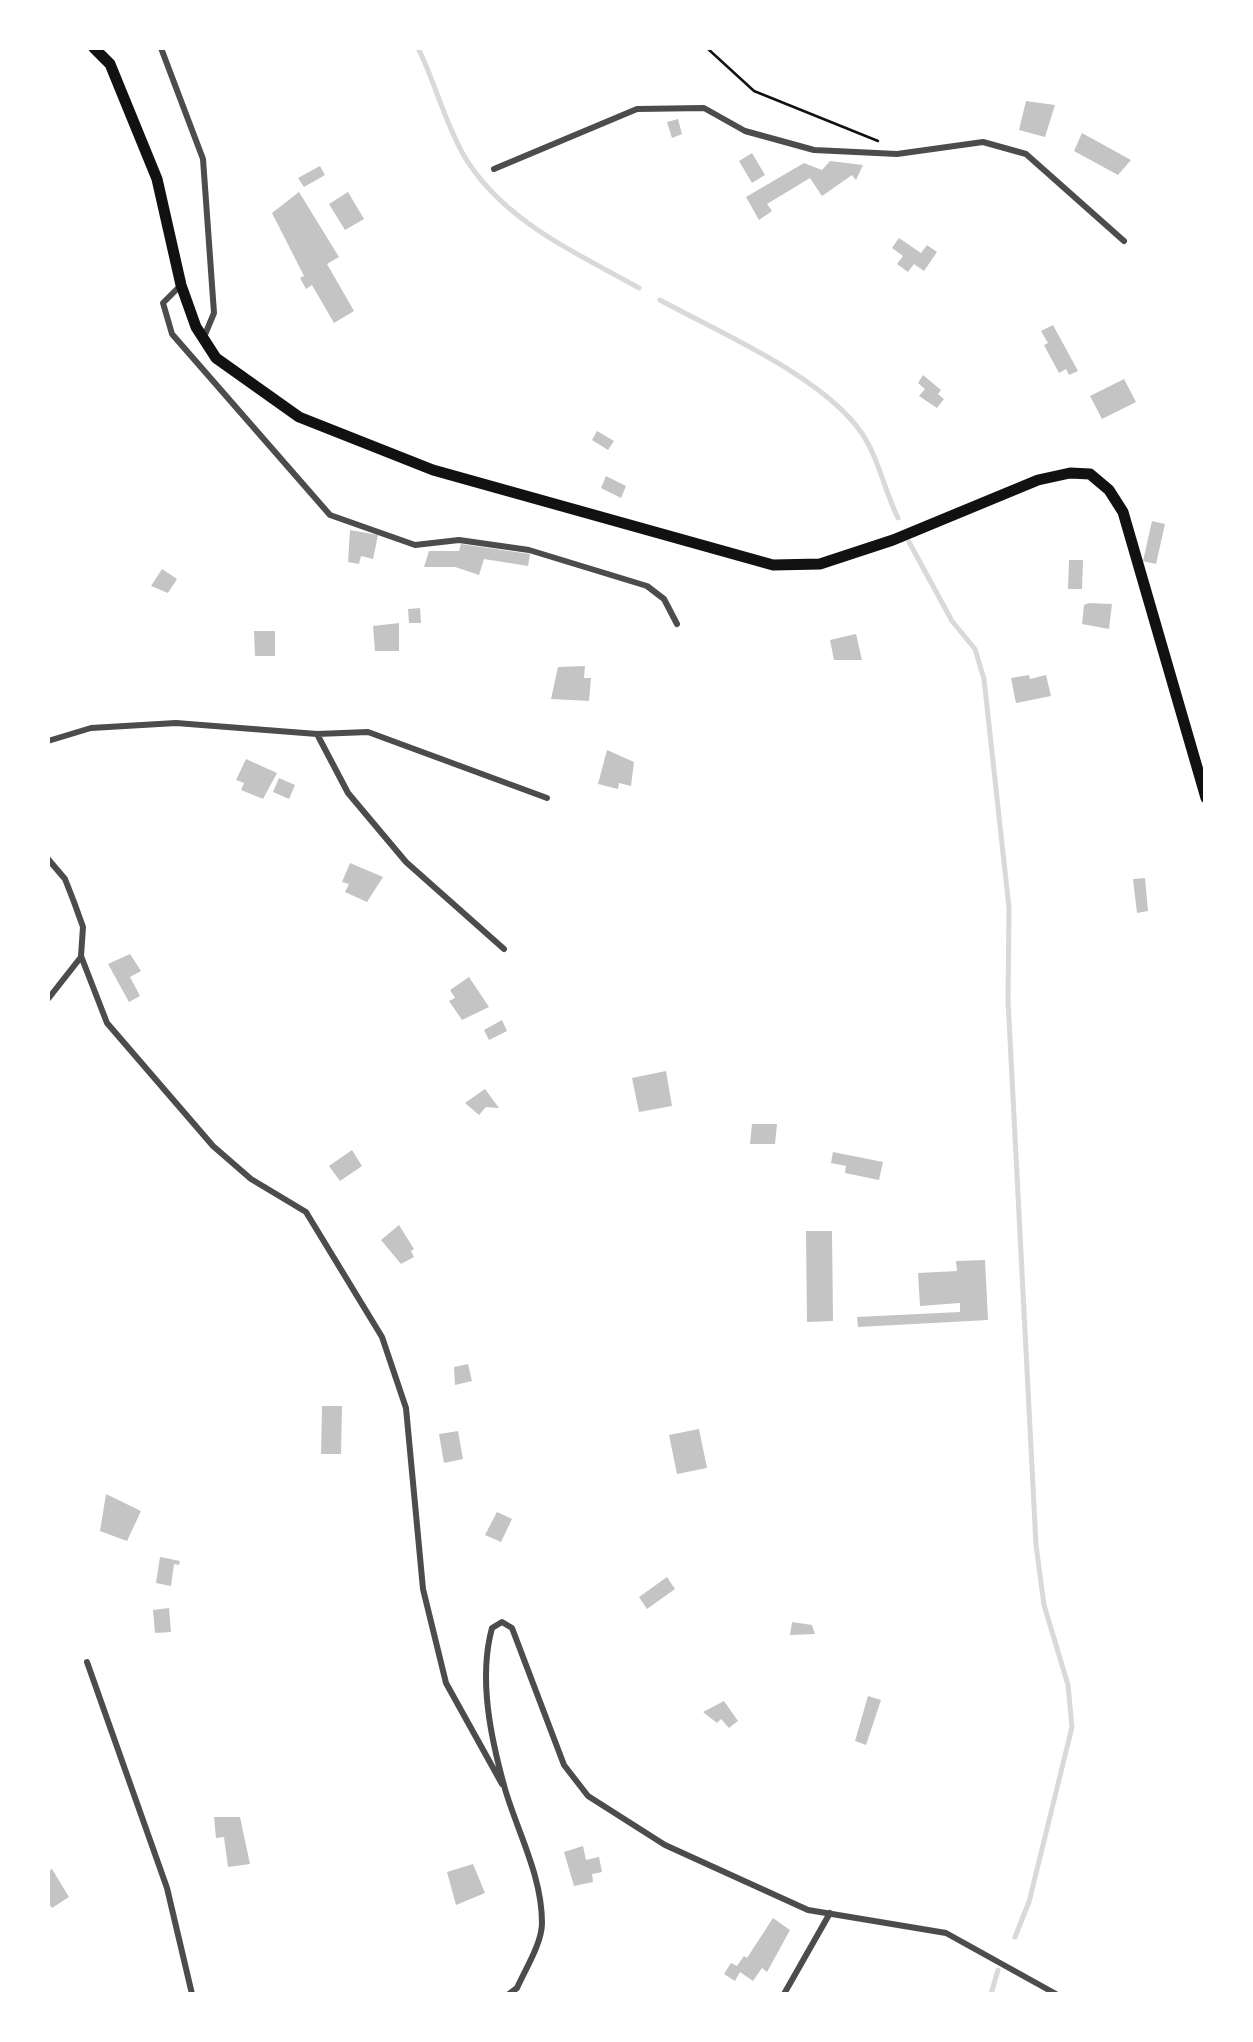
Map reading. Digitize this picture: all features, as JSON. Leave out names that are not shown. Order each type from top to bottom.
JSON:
[{"type":"main road","points":[[94,48],[110,64],[157,179],[181,285],[204,338],[216,358],[300,417],[433,470],[773,565],[820,564],[893,540],[1038,480],[1070,473],[1090,474],[1109,490],[1123,512],[1206,798]]},
{"type":"street","points":[[104,48],[110,64]]},
{"type":"street","points":[[161,48],[203,159],[214,314],[204,338]]},
{"type":"street","points":[[494,168],[636,108],[688,106],[704,108],[745,130],[814,150],[907,152],[983,142],[1026,154],[1124,241]]},
{"type":"street","points":[[181,285],[163,303],[172,334],[330,515],[415,544],[460,540],[529,550],[646,586],[664,599],[677,624]]},
{"type":"street","points":[[48,740],[91,728],[176,723],[317,734],[368,732],[547,798]]},
{"type":"street","points":[[317,734],[348,793],[406,862],[504,949]]},
{"type":"street","points":[[48,860],[65,879],[83,927],[82,956],[107,1023],[213,1146],[252,1179],[306,1212],[382,1337],[406,1408],[423,1589],[446,1683],[506,1790]]},
{"type":"street","points":[[48,999],[82,956]]},
{"type":"street","points":[[510,1994],[517,1988],[542,1926],[528,1849],[506,1790],[488,1704],[485,1655],[492,1628],[502,1622],[512,1628],[564,1765],[588,1796],[665,1845],[808,1910],[946,1934],[1056,1994]]},
{"type":"street","points":[[88,1662],[166,1888],[192,1994]]},
{"type":"street","points":[[784,1994],[830,1914]]},
{"type":"path","points":[[707,48],[754,91],[907,152]]},
{"type":"building","points":[[1026,101],[1055,105],[1045,137],[1019,130]]},
{"type":"building","points":[[678,119],[682,134],[672,138],[667,122]]},
{"type":"building","points":[[1082,133],[1131,160],[1118,175],[1074,151]]},
{"type":"building","points":[[752,153],[765,175],[752,183],[739,161]]},
{"type":"building","points":[[830,161],[863,165],[856,180],[852,175],[822,196],[810,178],[767,204],[772,211],[759,220],[746,197],[804,163],[822,170]]},
{"type":"building","points":[[320,166],[325,175],[304,187],[298,178]]},
{"type":"building","points":[[299,192],[339,257],[327,264],[354,311],[334,323],[312,285],[306,289],[300,278],[304,276],[272,213]]},
{"type":"building","points":[[348,192],[364,219],[345,230],[329,204]]},
{"type":"building","points":[[899,238],[921,253],[927,245],[937,252],[924,271],[914,264],[908,272],[897,264],[903,256],[892,248]]},
{"type":"building","points":[[1053,325],[1078,371],[1069,375],[1066,369],[1059,373],[1044,345],[1048,343],[1041,331]]},
{"type":"building","points":[[923,375],[941,390],[938,394],[944,399],[937,408],[919,396],[925,389],[918,383]]},
{"type":"building","points":[[1124,379],[1136,402],[1102,419],[1090,396]]},
{"type":"building","points":[[597,431],[614,441],[608,450],[592,440]]},
{"type":"building","points":[[606,476],[626,486],[621,498],[601,488]]},
{"type":"building","points":[[1152,521],[1165,524],[1156,564],[1143,561]]},
{"type":"building","points":[[350,530],[378,535],[373,559],[361,556],[359,564],[348,562]]},
{"type":"building","points":[[461,544],[530,554],[528,566],[484,559],[479,575],[455,567],[424,567],[429,551],[459,551]]},
{"type":"building","points":[[1069,560],[1083,560],[1082,589],[1068,589]]},
{"type":"building","points":[[162,569],[177,579],[168,593],[151,586]]},
{"type":"building","points":[[1112,604],[1109,629],[1082,624],[1084,605]]},
{"type":"building","points":[[420,608],[421,623],[409,623],[408,609]]},
{"type":"building","points":[[399,623],[399,651],[375,651],[373,626]]},
{"type":"building","points":[[254,631],[275,631],[275,656],[255,656]]},
{"type":"building","points":[[856,634],[862,660],[834,660],[830,640]]},
{"type":"building","points":[[585,666],[584,678],[591,678],[589,701],[551,699],[558,667]]},
{"type":"building","points":[[1029,675],[1030,679],[1046,675],[1051,696],[1016,703],[1011,678]]},
{"type":"building","points":[[607,750],[634,762],[631,786],[619,783],[618,789],[598,784]]},
{"type":"building","points":[[246,759],[277,773],[263,799],[241,790],[244,783],[236,780]]},
{"type":"building","points":[[279,778],[295,785],[289,799],[273,792]]},
{"type":"building","points":[[350,863],[383,877],[367,902],[345,892],[349,884],[342,882]]},
{"type":"building","points":[[1145,878],[1148,911],[1137,913],[1133,879]]},
{"type":"building","points":[[130,954],[141,971],[130,977],[140,996],[129,1002],[108,964]]},
{"type":"building","points":[[469,977],[489,1007],[462,1020],[449,1001],[455,998],[450,990]]},
{"type":"building","points":[[502,1020],[507,1031],[489,1040],[484,1030]]},
{"type":"building","points":[[666,1071],[672,1106],[639,1112],[632,1078]]},
{"type":"building","points":[[485,1089],[499,1108],[486,1107],[479,1115],[465,1103]]},
{"type":"building","points":[[752,1124],[777,1124],[775,1144],[750,1144]]},
{"type":"building","points":[[352,1150],[362,1166],[340,1181],[329,1166]]},
{"type":"building","points":[[833,1152],[883,1162],[879,1180],[845,1173],[846,1166],[831,1163]]},
{"type":"building","points":[[399,1225],[414,1249],[414,1257],[401,1264],[381,1240]]},
{"type":"building","points":[[806,1231],[832,1231],[833,1321],[807,1322]]},
{"type":"building","points":[[985,1260],[988,1320],[858,1327],[857,1317],[960,1312],[960,1303],[920,1306],[918,1273],[957,1271],[956,1261]]},
{"type":"building","points":[[468,1364],[472,1381],[455,1385],[454,1367]]},
{"type":"building","points":[[322,1406],[342,1406],[341,1454],[321,1454]]},
{"type":"building","points":[[699,1429],[707,1468],[677,1474],[669,1435]]},
{"type":"building","points":[[458,1431],[463,1459],[444,1463],[439,1434]]},
{"type":"building","points":[[106,1494],[141,1511],[127,1541],[100,1531]]},
{"type":"building","points":[[497,1512],[512,1519],[501,1542],[485,1535]]},
{"type":"building","points":[[160,1557],[180,1561],[179,1565],[174,1564],[171,1586],[156,1583]]},
{"type":"building","points":[[667,1577],[675,1589],[647,1609],[639,1597]]},
{"type":"building","points":[[169,1608],[171,1632],[155,1633],[153,1610]]},
{"type":"building","points":[[792,1622],[812,1625],[815,1634],[790,1635]]},
{"type":"building","points":[[868,1696],[881,1700],[866,1745],[855,1741]]},
{"type":"building","points":[[724,1701],[738,1721],[729,1728],[721,1719],[717,1723],[703,1712]]},
{"type":"building","points":[[214,1817],[240,1817],[250,1864],[228,1867],[224,1837],[216,1838]]},
{"type":"building","points":[[583,1846],[586,1860],[599,1857],[602,1872],[592,1874],[593,1882],[574,1886],[564,1852]]},
{"type":"building","points":[[473,1864],[485,1893],[456,1905],[447,1872]]},
{"type":"building","points":[[52,1869],[69,1897],[52,1908],[48,1903],[48,1871]]},
{"type":"building","points":[[773,1918],[790,1930],[767,1972],[762,1968],[753,1981],[740,1972],[735,1981],[724,1974],[731,1963],[737,1966],[744,1956],[747,1958]]},
{"type":"waterway","points":[[418,48],[463,154],[498,198],[541,232],[639,288]]},
{"type":"waterway","points":[[660,300],[796,374],[844,412],[867,442],[898,518]]},
{"type":"waterway","points":[[909,542],[952,621],[975,649],[984,679],[1009,908],[1008,1000],[1036,1545],[1044,1605],[1068,1685],[1072,1727],[1029,1902],[1015,1937]]},
{"type":"waterway","points":[[991,1994],[998,1970]]}]
